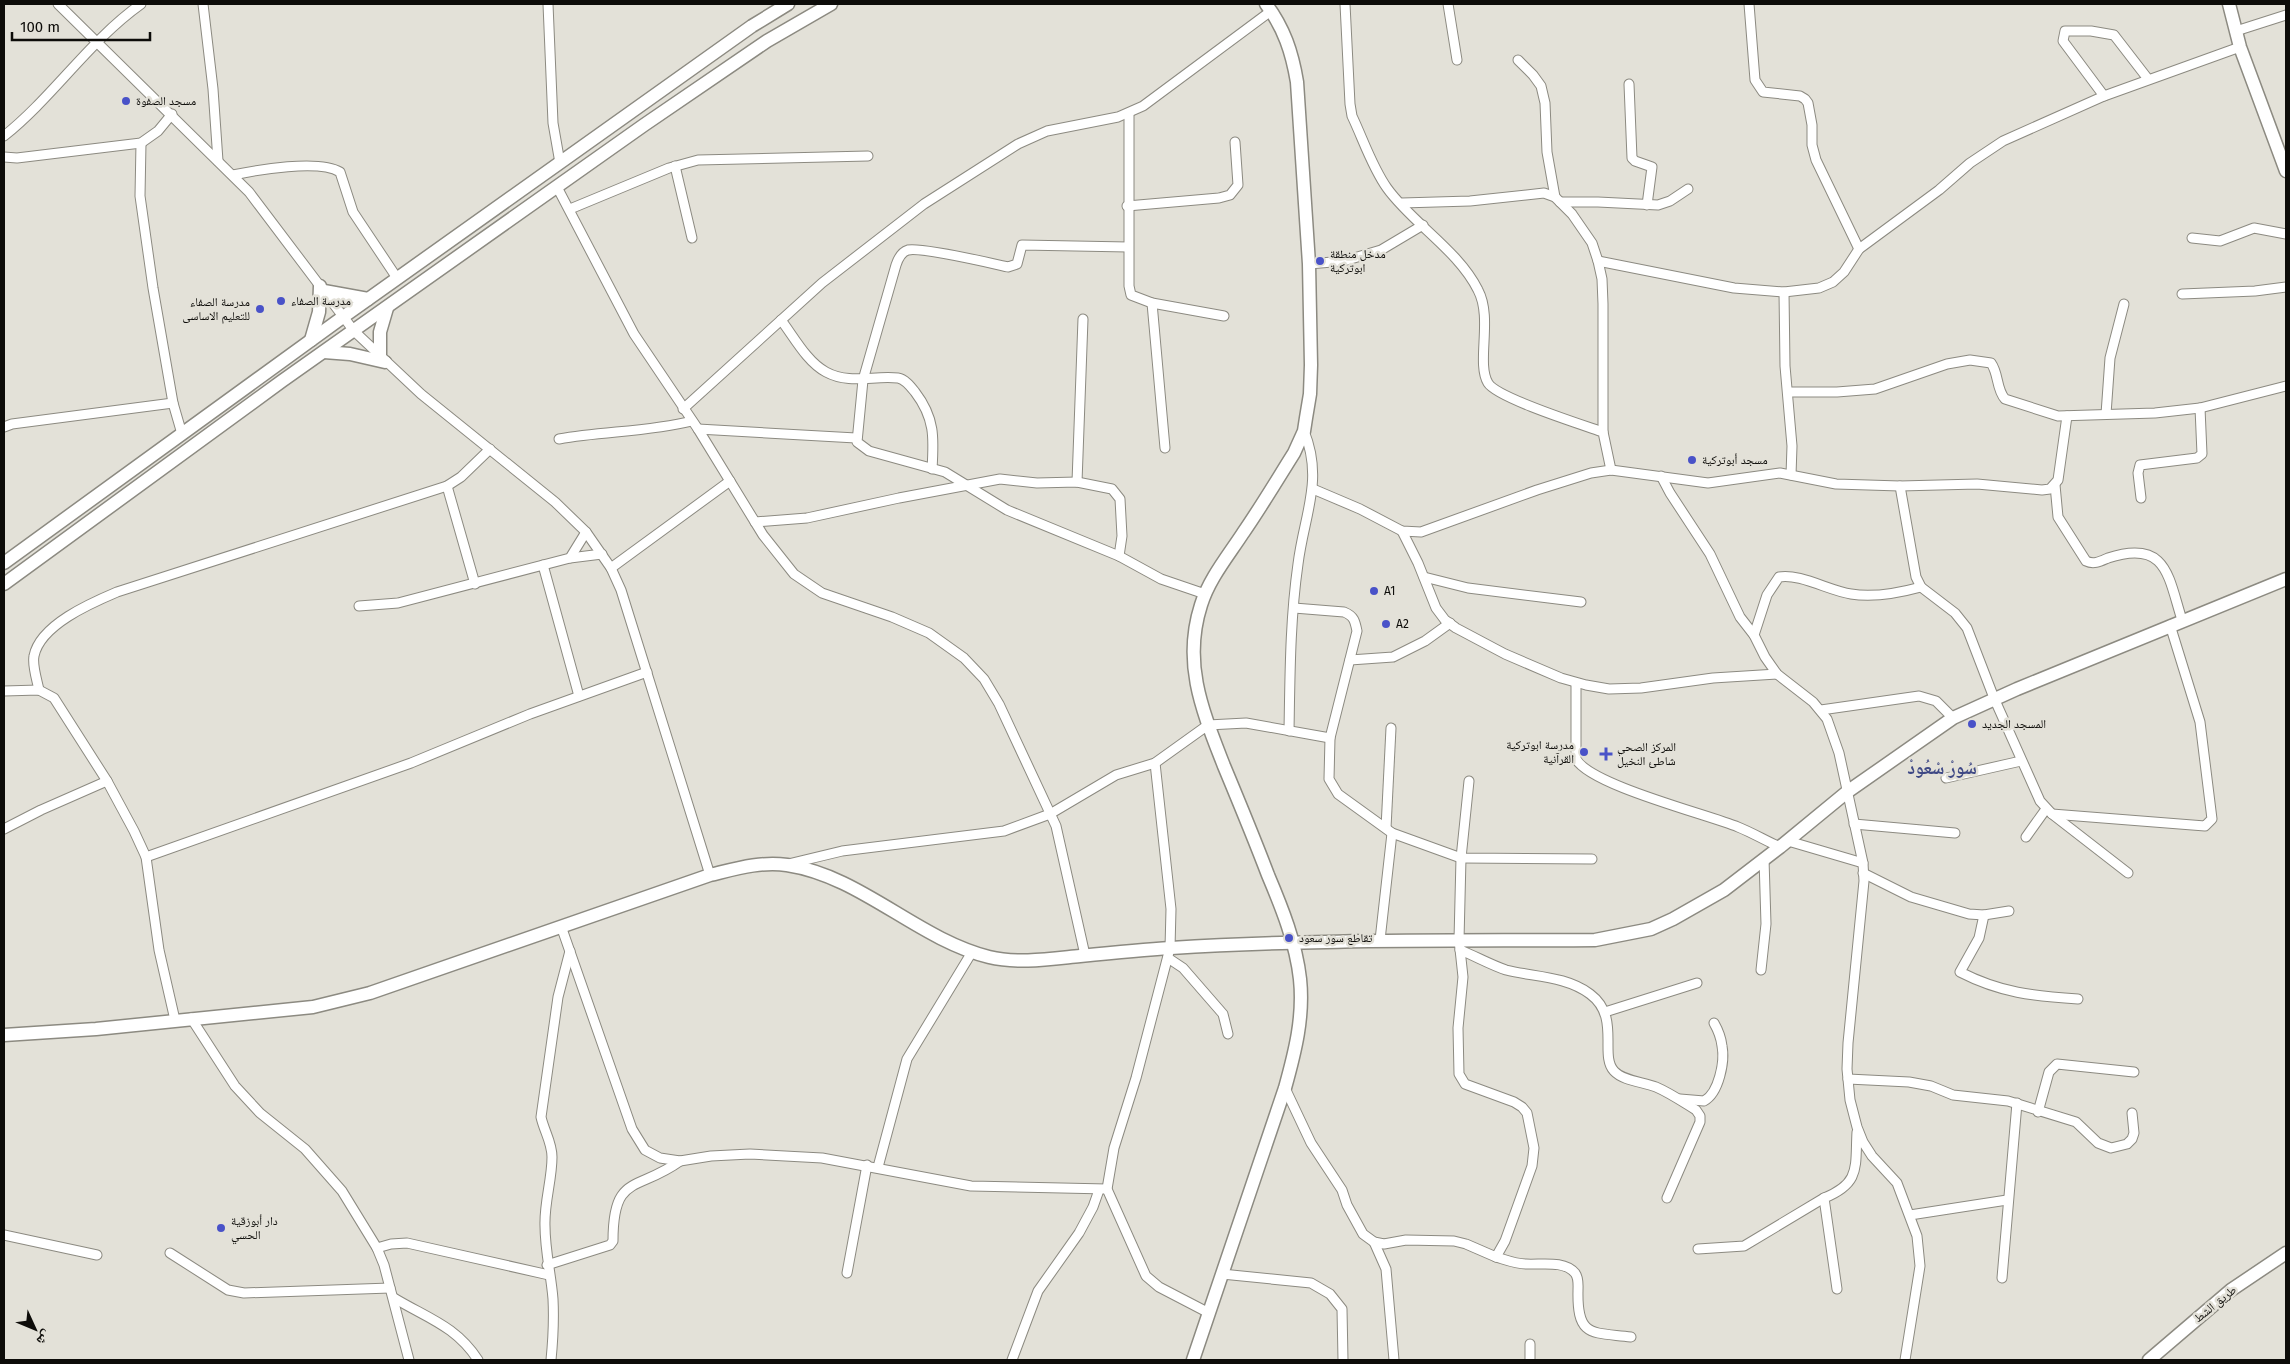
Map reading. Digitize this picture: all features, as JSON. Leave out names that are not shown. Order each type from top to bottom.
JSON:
[{"type":"street","points":[[58,4],[233,175],[267,214],[354,331],[421,394],[555,502],[586,532],[602,554],[621,590],[710,875]]},
{"type":"street","points":[[4,136],[98,42],[141,4]]},
{"type":"street","points":[[202,4],[213,89],[218,160]]},
{"type":"street","points":[[548,4],[553,123],[560,163]]},
{"type":"street","points":[[4,563],[342,317],[752,26],[788,4]]},
{"type":"street","points":[[4,584],[557,186],[767,41],[831,4]]},
{"type":"street","points":[[1345,4],[1352,116],[1388,189],[1442,244],[1478,290],[1484,306],[1484,364],[1489,384],[1497,391],[1543,411],[1603,432]]},
{"type":"street","points":[[1448,4],[1457,60]]},
{"type":"street","points":[[1749,4],[1755,80],[1763,92],[1800,96],[1808,103],[1812,125],[1812,145],[1816,160],[1824,181],[1859,249]]},
{"type":"street","points":[[2229,4],[2240,47],[2286,171]]},
{"type":"street","points":[[683,409],[822,282],[924,204],[1018,144],[1047,130],[1129,113],[1165,91],[1268,7],[1284,34],[1294,62],[1309,264],[1312,364],[1310,394],[1304,431],[1294,453],[1205,594],[1196,624],[1194,672],[1198,694],[1208,725],[1279,901],[1293,943],[1300,979],[1301,1012],[1297,1044],[1286,1088],[1192,1360]]},
{"type":"street","points":[[2236,31],[2286,15]]},
{"type":"street","points":[[2104,96],[2063,41],[2063,34],[2066,30],[2112,34],[2148,79]]},
{"type":"street","points":[[1598,261],[1734,288],[1784,292],[1818,288],[1833,282],[1848,266],[1859,249],[1989,150],[2022,132],[2104,96],[2240,47]]},
{"type":"street","points":[[1518,60],[1541,86],[1545,103],[1546,152],[1557,200]]},
{"type":"street","points":[[1628,84],[1632,158],[1635,161],[1652,167],[1653,173],[1647,205]]},
{"type":"street","points":[[1129,113],[1127,206],[1128,286],[1131,295],[1152,304],[1224,316]]},
{"type":"street","points":[[4,157],[17,158],[141,142],[158,131],[172,114]]},
{"type":"street","points":[[141,142],[140,196],[153,288],[173,403],[182,434]]},
{"type":"street","points":[[1127,206],[1219,198],[1230,195],[1238,185],[1235,142]]},
{"type":"street","points":[[570,209],[675,166],[698,160],[868,156]]},
{"type":"street","points":[[233,175],[258,169],[296,166],[325,167],[340,172],[353,212],[397,278]]},
{"type":"street","points":[[675,166],[692,238]]},
{"type":"street","points":[[557,186],[634,334],[698,429],[754,522],[794,574],[808,585],[841,601],[892,617],[929,633],[974,668],[984,680],[999,704],[1059,836],[1085,955]]},
{"type":"street","points":[[1557,200],[1658,205],[1670,201],[1688,189]]},
{"type":"street","points":[[1402,203],[1470,201],[1544,193],[1557,200],[1572,214],[1592,244],[1602,279],[1603,432],[1611,470]]},
{"type":"street","points":[[1309,264],[1344,261],[1381,250],[1423,225]]},
{"type":"street","points":[[2192,238],[2220,241],[2254,228],[2286,234]]},
{"type":"street","points":[[1128,247],[1022,245],[1018,264],[1008,267],[922,251],[907,250],[900,255],[896,264],[863,380],[856,438],[860,446],[869,451],[946,472],[970,485],[1007,510],[1119,556],[1161,579],[1205,594]]},
{"type":"street","points":[[2182,294],[2255,292],[2286,288]]},
{"type":"street","points":[[322,289],[368,299]]},
{"type":"street","points":[[311,340],[319,312],[322,289]]},
{"type":"street","points":[[1784,292],[1785,366],[1792,446],[1791,475]]},
{"type":"street","points":[[1152,304],[1165,448]]},
{"type":"street","points":[[2106,414],[2110,358],[2124,304]]},
{"type":"street","points":[[382,359],[380,332],[387,308]]},
{"type":"street","points":[[1077,482],[1083,318]]},
{"type":"street","points":[[781,320],[815,363],[826,372],[839,377],[863,380],[899,378],[912,388],[922,401],[933,428],[932,468]]},
{"type":"street","points":[[324,352],[382,359]]},
{"type":"street","points":[[1788,392],[1837,392],[1875,389],[1947,364],[1970,360],[1985,362],[1995,368],[2001,395],[2004,399],[2058,416],[2155,413],[2200,408],[2286,386]]},
{"type":"street","points":[[4,427],[12,424],[173,403]]},
{"type":"street","points":[[2141,498],[2138,473],[2140,464],[2197,458],[2202,454],[2200,408]]},
{"type":"street","points":[[1313,489],[1360,509],[1402,531],[1421,532],[1537,490],[1591,473],[1611,470],[1708,483],[1764,474],[1791,475],[1836,484],[1900,486],[1977,484],[2042,490],[2050,489],[2058,480],[2067,416]]},
{"type":"street","points":[[559,439],[588,434],[670,427],[692,421]]},
{"type":"street","points":[[698,429],[856,438]]},
{"type":"street","points":[[1289,731],[1291,642],[1298,564],[1313,489],[1314,468],[1304,431]]},
{"type":"street","points":[[39,690],[33,657],[39,643],[61,622],[86,606],[117,592],[447,486],[461,477],[490,449]]},
{"type":"street","points":[[1661,476],[1710,554],[1740,617],[1754,635],[1765,657],[1777,674],[1821,710],[1839,753],[1863,868],[1861,926],[1848,1043],[1850,1100],[1863,1142],[1872,1156],[1897,1183],[1917,1236],[1920,1266],[1906,1360]]},
{"type":"street","points":[[754,522],[807,518],[1000,479],[1037,483],[1077,482],[1112,489],[1120,499],[1122,526],[1119,556]]},
{"type":"street","points":[[610,568],[730,481]]},
{"type":"street","points":[[2049,812],[2205,826],[2212,819],[2213,813],[2200,722],[2176,623],[2168,576],[2157,559],[2134,552],[2095,563],[2086,560],[2058,517],[2055,485]]},
{"type":"street","points":[[447,486],[475,584]]},
{"type":"street","points":[[1900,486],[1916,577],[1921,586],[1936,596],[1967,628],[2021,761],[2049,812],[2128,873]]},
{"type":"street","points":[[1402,531],[1424,577],[1436,608],[1450,623],[1505,654],[1561,678],[1576,683],[1609,689],[1641,688],[1713,678],[1777,674]]},
{"type":"street","points":[[570,558],[586,532]]},
{"type":"street","points":[[358,606],[398,603],[570,558],[602,554]]},
{"type":"street","points":[[543,565],[579,696]]},
{"type":"street","points":[[1424,577],[1468,588],[1581,602]]},
{"type":"street","points":[[1754,635],[1767,594],[1779,577],[1794,578],[1852,595],[1880,595],[1921,586]]},
{"type":"street","points":[[786,865],[829,877],[857,890],[950,943],[972,952],[1010,961],[1085,955],[1169,953],[1293,943],[1380,940],[1460,945],[1595,940],[1651,929],[1673,919],[1724,890],[1847,792],[1953,718],[1994,698],[2286,579]]},
{"type":"street","points":[[1294,608],[1350,614],[1355,619],[1356,631],[1350,660],[1330,738],[1329,779],[1332,787],[1350,804],[1389,830],[1461,858],[1592,859]]},
{"type":"street","points":[[1350,660],[1393,657],[1425,641],[1450,623]]},
{"type":"street","points":[[146,857],[411,763],[530,714],[647,672]]},
{"type":"street","points":[[1576,683],[1576,759],[1585,770],[1627,789],[1784,844],[1863,868],[1911,897],[1969,914],[1984,915],[2009,911]]},
{"type":"street","points":[[4,691],[39,690],[54,698],[107,781],[146,857],[157,941],[175,1020]]},
{"type":"street","points":[[1821,710],[1919,696],[1936,701],[1953,718]]},
{"type":"street","points":[[4,1035],[96,1029],[314,1007],[370,992],[710,875],[751,866],[786,865],[842,851],[1004,831],[1050,814],[1116,775],[1154,763],[1208,725],[1246,723],[1330,738]]},
{"type":"street","points":[[1380,940],[1389,830],[1391,728]]},
{"type":"street","points":[[1946,778],[2021,761]]},
{"type":"street","points":[[1012,1360],[1038,1291],[1079,1233],[1103,1190],[1136,1078],[1169,953],[1171,909],[1154,763]]},
{"type":"street","points":[[4,829],[41,810],[107,781]]},
{"type":"street","points":[[1468,781],[1461,858],[1460,945],[1463,977],[1458,1058],[1461,1080],[1466,1084],[1522,1106],[1527,1113],[1534,1148],[1532,1166],[1506,1241],[1496,1257]]},
{"type":"street","points":[[2026,837],[2049,812]]},
{"type":"street","points":[[1854,824],[1955,833]]},
{"type":"street","points":[[1761,970],[1766,924],[1764,859]]},
{"type":"street","points":[[1984,915],[1979,938],[1960,972],[1989,986],[2025,995],[2078,999]]},
{"type":"street","points":[[561,926],[632,1129],[645,1150],[660,1158],[680,1161],[711,1156],[750,1154],[822,1158],[971,1186],[1056,1187],[1103,1190]]},
{"type":"street","points":[[1460,945],[1505,970],[1537,974],[1583,990],[1591,995],[1605,1012],[1609,1058],[1614,1072],[1658,1088],[1696,1110],[1700,1116],[1700,1122],[1668,1198]]},
{"type":"street","points":[[551,1360],[553,1299],[547,1265],[545,1225],[552,1156],[550,1139],[543,1127],[541,1117],[558,997],[570,951]]},
{"type":"street","points":[[878,1167],[907,1059],[972,952]]},
{"type":"street","points":[[1169,953],[1223,1014],[1228,1034]]},
{"type":"street","points":[[1605,1012],[1697,983]]},
{"type":"street","points":[[191,1018],[235,1086],[260,1113],[305,1149],[342,1192],[377,1248],[394,1298],[409,1360]]},
{"type":"street","points":[[1679,1099],[1704,1101],[1714,1092],[1723,1049],[1714,1023]]},
{"type":"street","points":[[2038,1112],[2049,1072],[2056,1064],[2134,1072]]},
{"type":"street","points":[[1848,1079],[1909,1082],[1931,1086],[1953,1095],[1994,1098],[2016,1103],[2038,1112],[2076,1122],[2098,1144],[2111,1148],[2127,1144],[2132,1140],[2134,1133],[2132,1113]]},
{"type":"street","points":[[1286,1088],[1311,1142],[1342,1190],[1347,1205],[1363,1234],[1374,1242],[1384,1244],[1406,1240],[1454,1241],[1496,1257],[1525,1264],[1544,1263],[1569,1268],[1576,1274],[1578,1282],[1578,1309],[1582,1324],[1592,1332],[1631,1337]]},
{"type":"street","points":[[2002,1278],[2016,1103]]},
{"type":"street","points":[[1698,1249],[1744,1246],[1847,1186],[1855,1172],[1857,1127]]},
{"type":"street","points":[[547,1265],[610,1246],[613,1241],[616,1207],[627,1188],[639,1181],[663,1173],[680,1161]]},
{"type":"street","points":[[847,1273],[867,1165]]},
{"type":"street","points":[[1103,1190],[1146,1276],[1159,1287],[1209,1313]]},
{"type":"street","points":[[1824,1198],[1837,1289]]},
{"type":"street","points":[[1910,1215],[2008,1200]]},
{"type":"street","points":[[4,1235],[97,1255]]},
{"type":"street","points":[[1374,1242],[1386,1268],[1394,1360]]},
{"type":"street","points":[[377,1248],[391,1244],[407,1243],[549,1275]]},
{"type":"street","points":[[170,1253],[228,1290],[244,1293],[390,1288]]},
{"type":"street","name":"طريق الشط","points":[[2149,1360],[2231,1290],[2286,1253]]},
{"type":"street","points":[[1222,1274],[1312,1283],[1330,1294],[1342,1309],[1343,1360]]},
{"type":"street","points":[[394,1298],[450,1329],[465,1342],[478,1360]]},
{"type":"street","points":[[1530,1344],[1530,1360]]},
{"type":"place","name":"مسجد الصفوة","points":[[126,101]]},
{"type":"place","name":"مدخل منطقة ابوتركية","points":[[1320,261]]},
{"type":"place","name":"مدرسة الصفاء","points":[[281,301]]},
{"type":"place","name":"مدرسة الصفاء للتعليم الاساسى","points":[[260,309]]},
{"type":"place","name":"مسجد أبوتركية","points":[[1692,460]]},
{"type":"place","name":"A1","points":[[1374,591]]},
{"type":"place","name":"A2","points":[[1386,624]]},
{"type":"place","name":"المسجد الجديد","points":[[1972,724]]},
{"type":"place","name":"مدرسة ابوتركية القرآنية","points":[[1584,752]]},
{"type":"place","name":"المركز الصحي شاطئ النخيل","points":[[1606,754]]},
{"type":"place","name":"تقاطع سور سعود","points":[[1289,938]]},
{"type":"place","name":"دار أبوزقية الحسي","points":[[221,1228]]},
{"type":"district","name":"سُورْ سْعُودْ","points":[[1942,768]]}]
